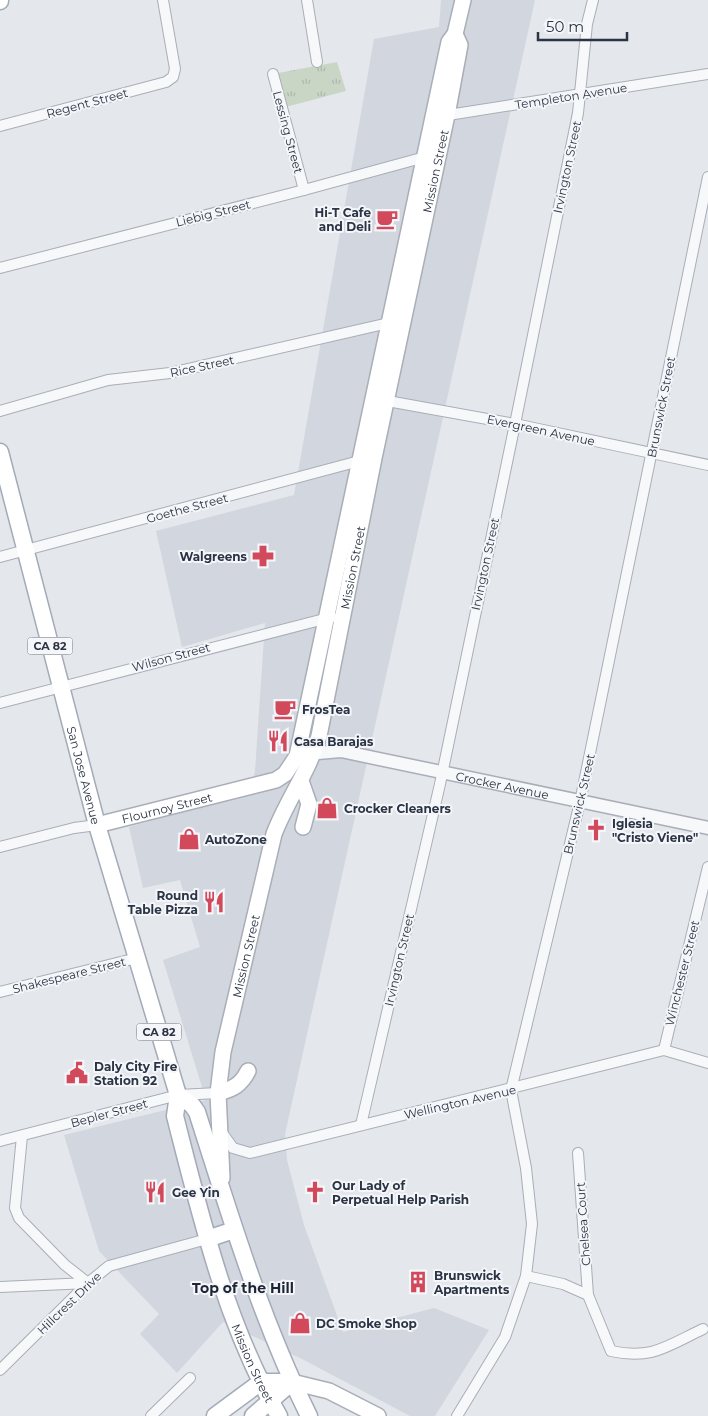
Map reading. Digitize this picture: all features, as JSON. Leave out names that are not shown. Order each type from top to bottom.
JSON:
[{"type":"main road","name":"Mission Street","points":[[297,756],[327,618],[381,400],[405,319],[440,116],[448,42],[455,34],[460,4]]},
{"type":"main road","name":"Mission Street","points":[[381,400],[390,323],[425,157],[440,116]]},
{"type":"main road","name":"San Jose Avenue","points":[[0,452],[97,825],[178,1095]]},
{"type":"main road","name":"Mission Street","points":[[222,1185],[218,1093],[223,1052],[274,834],[280,818],[315,752],[343,614],[367,460]]},
{"type":"main road","points":[[274,834],[282,791],[281,784],[276,780],[285,774],[297,756]]},
{"type":"main road","name":"Flournoy Street","points":[[97,825],[276,780]]},
{"type":"main road","points":[[301,781],[309,804],[303,827]]},
{"type":"main road","points":[[218,1093],[237,1086],[244,1080],[248,1071]]},
{"type":"main road","name":"Mission Street","points":[[178,1095],[175,1116],[207,1239],[223,1288],[261,1382],[279,1416]]},
{"type":"main road","points":[[178,1095],[192,1105],[197,1112],[222,1185],[234,1230],[292,1382],[309,1416]]},
{"type":"main road","points":[[207,1239],[234,1230]]},
{"type":"main road","points":[[215,1416],[261,1382],[292,1382],[329,1391],[378,1416]]},
{"type":"main road","points":[[253,1416],[292,1382]]},
{"type":"street","name":"Regent Street","points":[[0,126],[166,82],[173,77],[175,69],[163,0]]},
{"type":"street","points":[[307,0],[317,62]]},
{"type":"street","name":"Irvington Street","points":[[361,1125],[442,774],[515,424],[581,95],[588,24],[593,0]]},
{"type":"street","name":"Lessing Street","points":[[273,74],[304,190]]},
{"type":"street","name":"Templeton Avenue","points":[[440,116],[708,74]]},
{"type":"street","name":"Liebig Street","points":[[0,268],[425,157]]},
{"type":"street","name":"Brunswick Street","points":[[456,1416],[505,1337],[526,1276],[532,1224],[526,1168],[511,1090],[580,802],[708,177]]},
{"type":"street","name":"Rice Street","points":[[0,411],[108,380],[170,374],[405,319]]},
{"type":"street","name":"Evergreen Avenue","points":[[381,400],[515,424],[708,466]]},
{"type":"street","name":"Goethe Street","points":[[0,558],[367,460]]},
{"type":"street","name":"Wilson Street","points":[[0,703],[343,614]]},
{"type":"street","name":"Crocker Avenue","points":[[297,756],[315,752],[341,751],[442,774],[708,828]]},
{"type":"street","name":"Flournoy Street","points":[[0,847],[74,828],[97,825]]},
{"type":"street","name":"Winchester Street","points":[[664,1050],[708,867]]},
{"type":"street","name":"Shakespeare Street","points":[[0,992],[137,958]]},
{"type":"street","points":[[664,1050],[708,1063]]},
{"type":"street","name":"Wellington Avenue","points":[[219,1130],[234,1148],[250,1154],[361,1125],[511,1090],[664,1050]]},
{"type":"street","name":"Bepler Street","points":[[0,1141],[178,1095],[218,1093]]},
{"type":"street","points":[[22,1136],[14,1208],[64,1265],[88,1283]]},
{"type":"street","name":"Chelsea Court","points":[[578,1153],[588,1295],[611,1351],[633,1356],[654,1352],[703,1329]]},
{"type":"street","name":"Hillcrest Drive","points":[[0,1370],[88,1283],[109,1266],[207,1239]]},
{"type":"street","points":[[526,1276],[564,1284],[588,1295]]},
{"type":"street","points":[[0,1287],[88,1283]]},
{"type":"street","points":[[151,1416],[190,1378]]},
{"type":"shaded area","points":[[441,0],[535,0],[285,1134],[287,1160],[304,1225],[343,1332],[434,1308],[489,1330],[435,1416],[410,1416],[302,1359],[223,1322],[177,1373],[140,1334],[159,1314],[99,1251],[64,1135],[206,1100],[163,960],[200,947],[180,880],[143,888],[129,827],[250,793],[255,771],[265,623],[182,647],[156,531],[294,495],[374,39],[439,27]]},
{"type":"green space","points":[[337,62],[346,91],[282,108],[273,74]]},
{"type":"place","name":"Hi-T Cafe and Deli","points":[[387,219]]},
{"type":"place","name":"Walgreens","points":[[263,556]]},
{"type":"place","name":"FrosTea","points":[[285,709]]},
{"type":"place","name":"Casa Barajas","points":[[278,741]]},
{"type":"place","name":"Crocker Cleaners","points":[[327,808]]},
{"type":"place","name":"Iglesia \"Cristo Viene\"","points":[[596,830]]},
{"type":"place","name":"AutoZone","points":[[189,839]]},
{"type":"place","name":"Round Table Pizza","points":[[214,902]]},
{"type":"place","name":"Daly City Fire Station 92","points":[[77,1073]]},
{"type":"place","name":"Gee Yin","points":[[155,1192]]},
{"type":"place","name":"Our Lady of Perpetual Help Parish","points":[[315,1192]]},
{"type":"place","name":"Brunswick Apartments","points":[[418,1282]]},
{"type":"place","name":"DC Smoke Shop","points":[[300,1323]]},
{"type":"district","name":"Top of the Hill","points":[[243,1288]]}]
